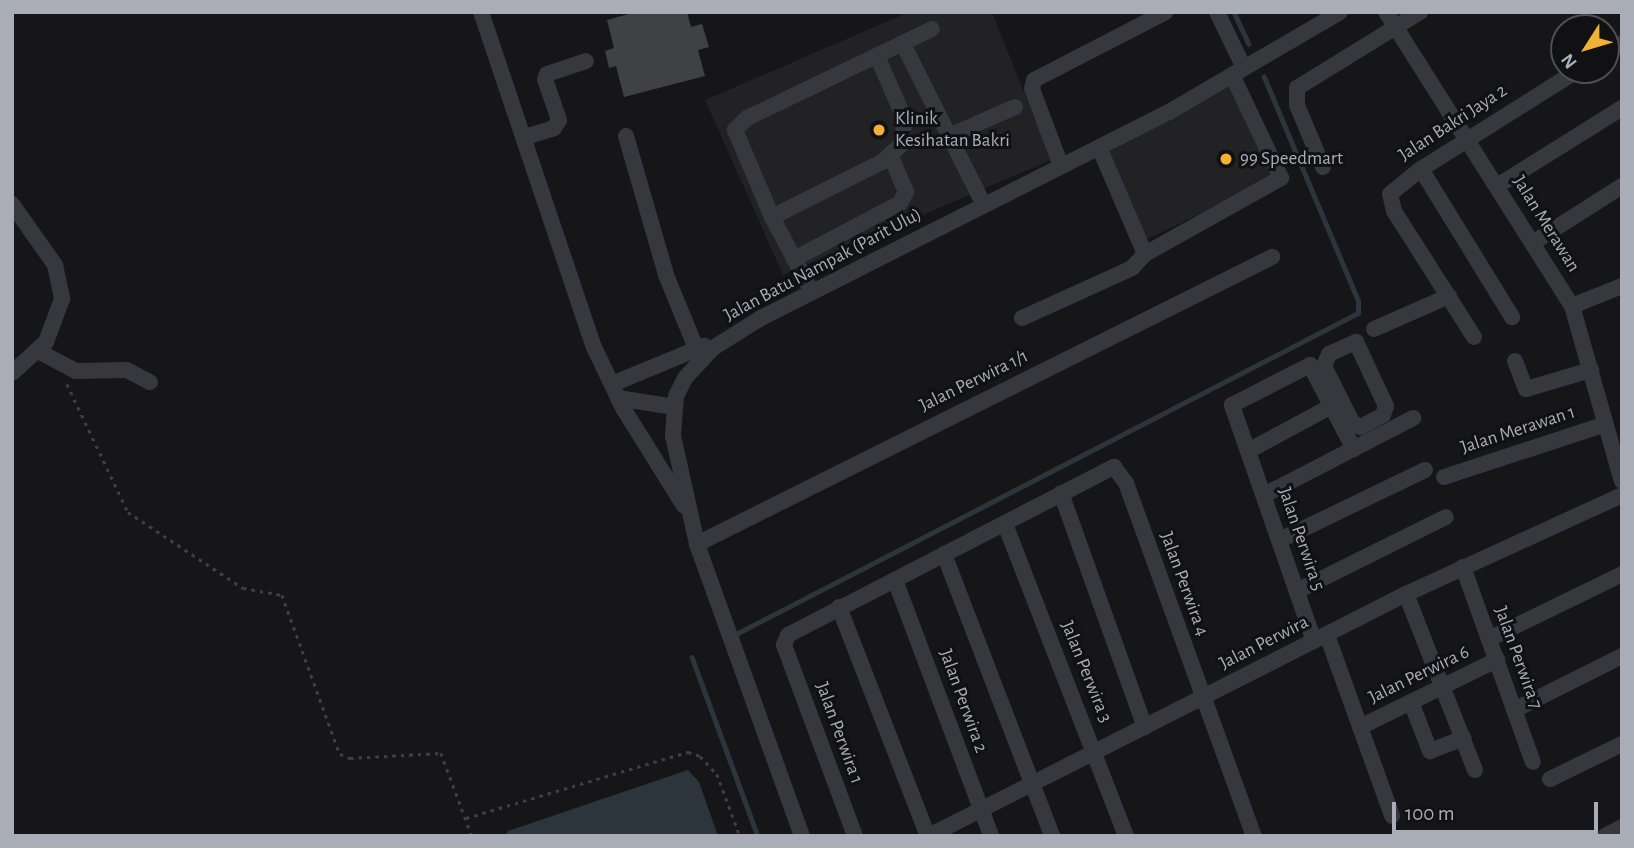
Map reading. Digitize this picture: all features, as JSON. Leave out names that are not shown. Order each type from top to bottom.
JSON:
[{"type":"street","points":[[481,12],[593,345],[615,391],[690,514]]},
{"type":"street","points":[[1061,166],[1032,89],[1034,80],[1166,12]]},
{"type":"street","points":[[1022,318],[1132,268],[1145,254],[1280,181],[1281,174],[1238,72],[1217,12]]},
{"type":"street","name":"Jalan Batu Nampak (Parit Ulu)","points":[[802,836],[697,544],[673,436],[674,407],[685,378],[726,340],[812,292],[1099,147],[1238,72],[1340,12]]},
{"type":"street","name":"Jalan Merawan","points":[[1386,12],[1534,242],[1572,306],[1622,481]]},
{"type":"street","points":[[1323,167],[1297,105],[1297,88],[1420,12]]},
{"type":"street","points":[[812,292],[738,146],[735,130],[739,123],[932,29]]},
{"type":"street","points":[[903,44],[984,205]]},
{"type":"street","points":[[772,217],[891,157],[906,128],[877,56]]},
{"type":"street","points":[[525,137],[554,128],[559,120],[545,79],[548,74],[586,61]]},
{"type":"street","name":"Jalan Bakri Jaya 2","points":[[1474,337],[1390,202],[1394,187],[1555,84]]},
{"type":"street","points":[[949,136],[1015,107]]},
{"type":"street","points":[[1497,186],[1622,108]]},
{"type":"street","points":[[626,136],[655,240],[696,348]]},
{"type":"street","points":[[1099,147],[1145,254]]},
{"type":"street","points":[[794,259],[900,203],[906,192],[891,157]]},
{"type":"street","points":[[1421,169],[1513,317]]},
{"type":"street","points":[[1534,242],[1622,186]]},
{"type":"street","points":[[12,204],[48,253],[60,277],[57,321],[38,351],[12,373]]},
{"type":"street","name":"Jalan Perwira 1/1","points":[[697,544],[1272,257]]},
{"type":"street","points":[[1572,306],[1622,286]]},
{"type":"street","points":[[1374,329],[1449,296]]},
{"type":"street","points":[[615,391],[696,348],[726,340]]},
{"type":"street","points":[[1335,403],[1357,427],[1386,410],[1356,342],[1329,354],[1324,362],[1335,403],[1354,449]]},
{"type":"street","points":[[38,351],[76,371],[127,370],[150,382]]},
{"type":"street","points":[[1515,361],[1526,389],[1591,370]]},
{"type":"street","name":"Jalan Perwira 5","points":[[1335,403],[1310,365],[1234,402],[1232,410],[1297,591],[1360,727],[1391,816]]},
{"type":"street","points":[[615,391],[674,407]]},
{"type":"street","points":[[1248,451],[1335,403]]},
{"type":"street","points":[[1264,495],[1413,418]]},
{"type":"street","name":"Jalan Merawan 1","points":[[1444,477],[1606,424]]},
{"type":"street","name":"Jalan Perwira 4","points":[[1060,494],[1114,467],[1126,484],[1254,836]]},
{"type":"street","points":[[1280,540],[1425,470]]},
{"type":"street","points":[[928,836],[839,607],[1060,494],[1145,727]]},
{"type":"street","name":"Jalan Perwira","points":[[928,836],[1204,699],[1406,594],[1622,495]]},
{"type":"street","points":[[1297,591],[1446,517]]},
{"type":"street","name":"Jalan Perwira 3","points":[[1005,524],[1096,752],[1126,836]]},
{"type":"street","points":[[944,554],[1052,836]]},
{"type":"street","name":"Jalan Perwira 7","points":[[1464,567],[1533,762]]},
{"type":"street","points":[[1489,639],[1622,574]]},
{"type":"street","name":"Jalan Perwira 2","points":[[895,580],[991,836]]},
{"type":"street","points":[[1406,594],[1445,686],[1475,770]]},
{"type":"street","name":"Jalan Perwira 1","points":[[839,607],[794,629],[785,645],[855,836]]},
{"type":"street","points":[[1514,710],[1622,656]]},
{"type":"street","name":"Jalan Perwira 6","points":[[1360,727],[1497,660]]},
{"type":"street","points":[[1411,702],[1430,751],[1464,738]]},
{"type":"street","points":[[1550,779],[1622,744]]},
{"type":"street","points":[[1605,836],[1622,827]]},
{"type":"path","points":[[66,381],[128,512],[243,588],[282,596],[340,754],[349,758],[441,752],[472,836]]},
{"type":"path","points":[[466,818],[688,752],[700,756],[717,774],[740,836]]},
{"type":"shaded area","name":"Klinik Kesihatan Bakri","points":[[909,12],[992,12],[1051,160],[783,275],[705,100]]},
{"type":"shaded area","points":[[1239,81],[1284,173],[1139,243],[1094,152]]},
{"type":"shaded area","points":[[688,770],[699,782],[718,836],[505,836],[508,831]]},
{"type":"building","points":[[636,12],[687,12],[691,27],[702,24],[709,47],[698,50],[705,76],[624,97],[616,66],[609,68],[605,51],[614,48],[607,20]]},
{"type":"waterway","points":[[1234,12],[1249,44]]},
{"type":"waterway","points":[[736,634],[1358,313],[1358,301],[1264,77]]},
{"type":"waterway","points":[[692,657],[758,836]]},
{"type":"place","name":"Klinik Kesihatan Bakri","points":[[879,130]]},
{"type":"place","name":"99 Speedmart","points":[[1226,159]]}]
